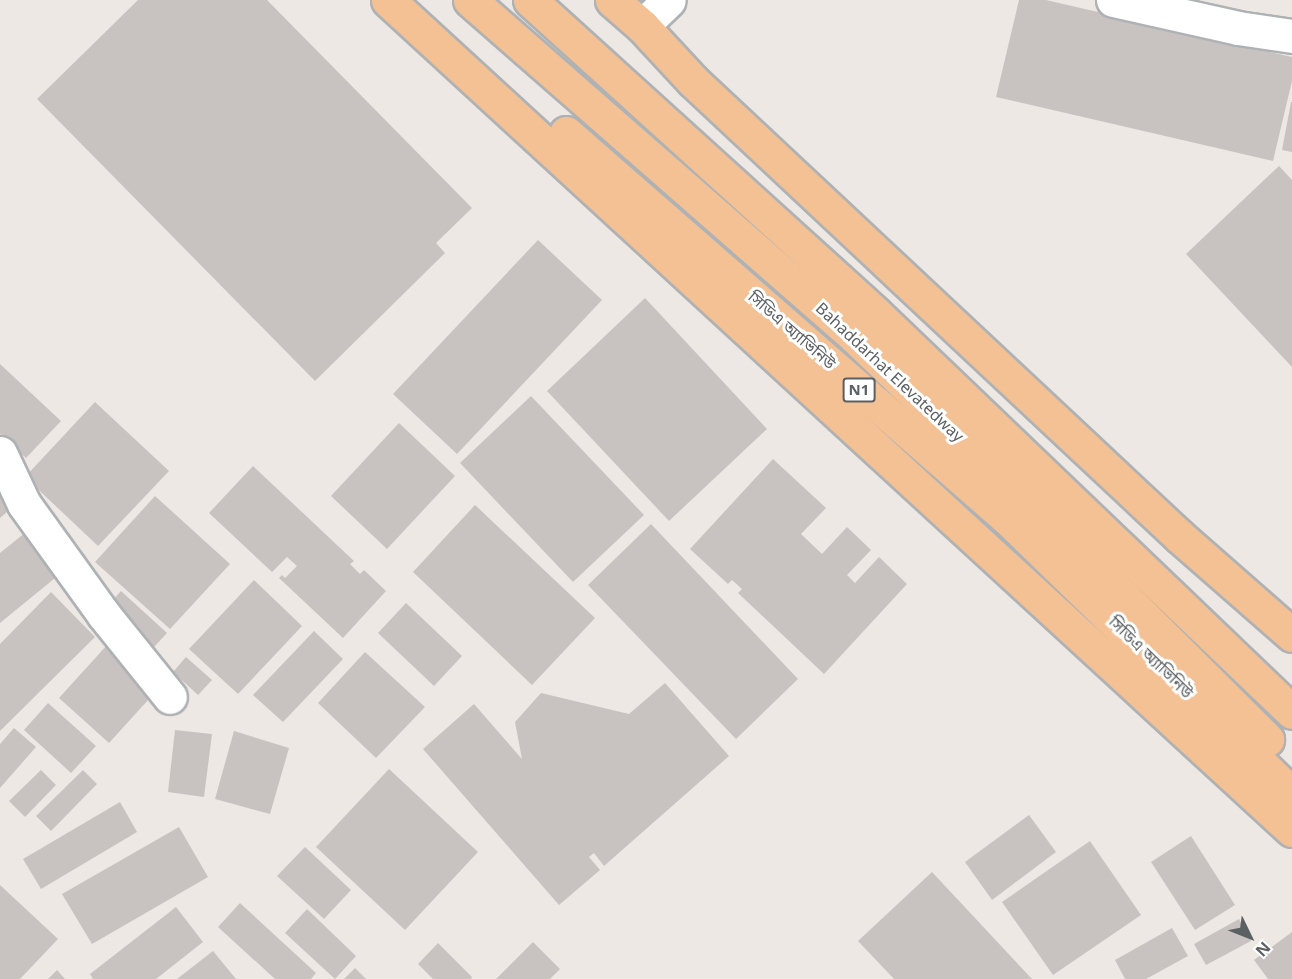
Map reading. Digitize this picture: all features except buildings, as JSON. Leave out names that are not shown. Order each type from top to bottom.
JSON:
[{"type":"highway","points":[[388,0],[1292,830]]},
{"type":"highway","name":"সিডিএ অ্যাভিনিউ","points":[[413,0],[1007,518],[1292,794]]},
{"type":"highway","name":"Bahaddarhat Elevatedway","points":[[470,0],[853,335],[1049,522],[1292,764]]},
{"type":"highway","name":"Bahaddarhat Elevatedway","points":[[530,0],[875,313],[1292,712]]},
{"type":"highway","points":[[612,0],[642,26],[693,81],[736,122],[1179,536],[1292,635]]},
{"type":"street","points":[[642,26],[669,0]]},
{"type":"street","points":[[1113,0],[1238,28],[1292,36]]},
{"type":"street","points":[[0,453],[24,504],[104,615],[170,697]]}]
